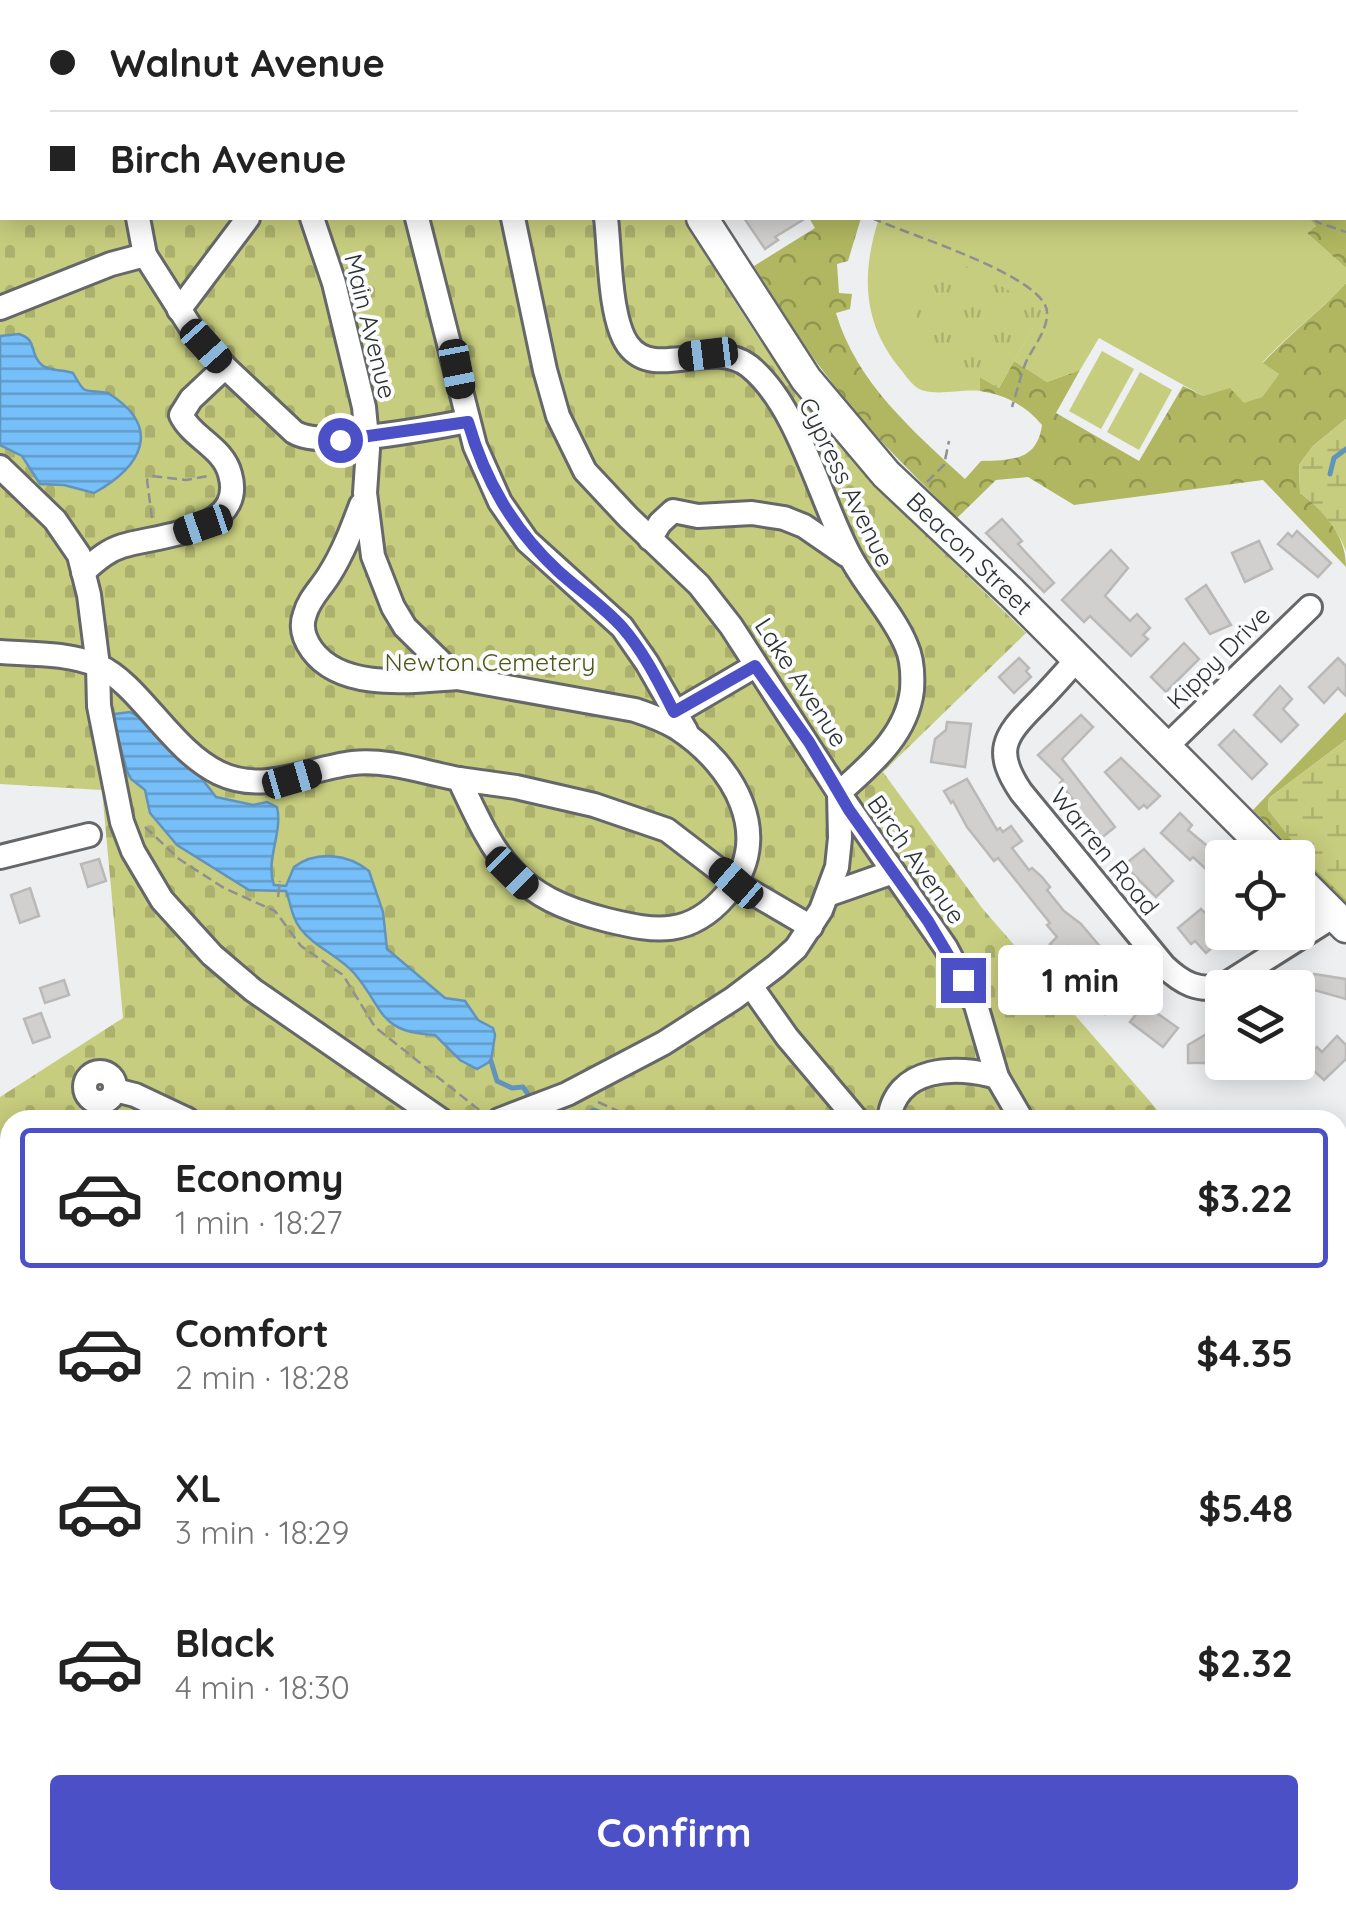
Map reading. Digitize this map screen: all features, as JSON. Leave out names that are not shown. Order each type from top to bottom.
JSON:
[{"type":"main road","name":"Beacon Street","points":[[703,220],[806,379],[834,415],[911,498],[1078,658],[1258,840]]},
{"type":"main road","points":[[1315,896],[1340,921]]},
{"type":"street","points":[[138,220],[145,254],[179,310],[225,366],[304,438],[321,442],[468,422]]},
{"type":"street","points":[[179,310],[246,220]]},
{"type":"street","name":"Main Avenue","points":[[313,220],[334,283],[364,407],[365,494],[373,556],[392,607],[420,644],[457,678]]},
{"type":"street","points":[[417,220],[483,468],[514,524],[622,627],[647,663],[668,716],[732,786],[749,824],[746,863],[736,883],[707,914],[677,928],[648,929],[583,914],[527,888],[512,873],[460,780]]},
{"type":"street","name":"Lake Avenue","points":[[513,220],[545,370],[558,416],[584,470],[698,585],[731,626],[839,792]]},
{"type":"street","name":"Cypress Avenue","points":[[606,220],[618,318],[629,347],[648,360],[725,355],[752,368],[797,435],[850,558],[908,647],[912,687],[909,708],[887,748],[839,792]]},
{"type":"street","points":[[0,308],[145,254]]},
{"type":"street","points":[[83,572],[112,550],[203,525],[226,507],[232,494],[227,466],[182,415],[191,399],[225,366]]},
{"type":"street","points":[[0,468],[31,494],[68,536],[79,555],[98,666],[100,706],[124,825],[133,851],[162,900],[212,955],[253,990],[427,1110]]},
{"type":"street","points":[[365,494],[350,537],[304,616],[302,631],[320,662],[387,682],[457,678],[668,716],[755,666]]},
{"type":"street","points":[[650,539],[673,512],[698,516],[752,513],[804,526],[850,558]]},
{"type":"street","name":"Kippy Drive","points":[[1166,748],[1310,607]]},
{"type":"street","points":[[0,652],[58,656],[98,666],[117,679],[177,742],[219,773],[264,783],[355,763],[382,764],[516,788],[636,817],[666,830],[736,883],[811,927]]},
{"type":"street","name":"Warren Road","points":[[1078,658],[1015,724],[1006,740],[1004,759],[1022,792],[1164,966],[1182,983],[1212,989],[1340,921]]},
{"type":"street","points":[[523,1110],[567,1094],[664,1043],[751,986],[786,957],[811,927],[826,895],[839,852],[839,792]]},
{"type":"street","name":"Birch Avenue","points":[[839,792],[928,921],[963,980],[976,1005],[997,1077],[1016,1110]]},
{"type":"street","points":[[0,857],[89,835]]},
{"type":"street","points":[[826,895],[893,872]]},
{"type":"street","points":[[751,986],[787,1037],[849,1110]]},
{"type":"street","points":[[893,1110],[898,1096],[920,1076],[938,1070],[960,1069],[997,1077]]},
{"type":"street","points":[[115,1090],[167,1110]]},
{"type":"path","points":[[877,220],[944,245],[1027,286],[1041,298],[1046,305],[1046,324],[1026,362],[1012,407]]},
{"type":"path","points":[[1316,220],[1346,232]]},
{"type":"path","points":[[922,487],[944,464],[948,441]]},
{"type":"path","points":[[154,539],[147,480],[152,476],[175,480],[200,478],[227,466]]},
{"type":"path","points":[[124,825],[145,827],[179,859],[224,888],[268,906],[301,946],[343,975],[375,1027],[483,1110]]},
{"type":"path","points":[[278,897],[280,881]]},
{"type":"path","points":[[567,1094],[620,1110]]},
{"type":"green space","name":"Newton Cemetery","points":[[0,220],[684,220],[764,347],[819,420],[894,502],[1026,633],[883,772],[982,908],[1157,1110],[0,1110],[0,1097],[123,1018],[102,790],[0,784]]},
{"type":"green space","points":[[810,220],[860,220],[848,261],[837,264],[839,293],[852,294],[850,309],[836,313],[845,338],[888,404],[965,479],[981,461],[1013,459],[1029,452],[1042,425],[1014,402],[980,391],[980,377],[999,388],[1014,361],[1047,382],[1080,370],[1056,413],[1139,461],[1183,386],[1203,396],[1230,388],[1244,403],[1262,397],[1279,374],[1263,363],[1346,283],[1346,419],[1313,446],[1299,465],[1300,493],[1332,525],[1342,545],[1346,567],[1263,480],[1074,505],[1028,477],[996,480],[957,518],[889,450],[842,395],[798,336],[754,266],[815,228]]},
{"type":"green space","points":[[878,220],[1310,220],[1316,226],[1307,233],[1346,268],[1346,283],[1263,362],[1279,374],[1262,397],[1244,404],[1230,389],[1203,396],[1099,338],[1080,370],[1047,382],[1014,361],[1043,309],[904,334],[980,377],[980,391],[932,392],[918,388],[907,377],[889,353],[872,317],[868,279]]},
{"type":"green space","points":[[1310,220],[1346,220],[1346,268],[1307,233],[1316,226]]},
{"type":"green space","points":[[948,256],[1043,310],[999,388],[904,335]]},
{"type":"green space","points":[[1102,351],[1134,369],[1101,429],[1069,411]]},
{"type":"green space","points":[[1140,372],[1172,390],[1139,450],[1107,432]]},
{"type":"green space","points":[[1346,419],[1346,552],[1328,519],[1300,493],[1299,465],[1313,446]]},
{"type":"green space","points":[[1346,712],[1346,740],[1269,798],[1268,810],[1294,840],[1283,840],[1253,810]]},
{"type":"green space","points":[[1346,740],[1346,899],[1315,869],[1315,840],[1291,840],[1268,810],[1269,798]]},
{"type":"green space","points":[[1315,864],[1346,899],[1346,903],[1315,872]]},
{"type":"water","points":[[19,334],[31,342],[42,365],[73,373],[86,390],[108,393],[136,420],[141,433],[134,459],[94,493],[40,484],[22,456],[0,445],[0,336]]},
{"type":"water","points":[[130,712],[199,775],[216,797],[253,805],[267,802],[277,807],[274,885],[286,886],[294,867],[322,856],[342,858],[369,871],[383,912],[387,949],[445,998],[465,1001],[478,1020],[493,1028],[491,1061],[477,1069],[460,1060],[435,1035],[392,1024],[354,973],[300,928],[286,891],[249,890],[177,845],[150,813],[145,790],[127,771],[113,719],[115,714]]},
{"type":"building","points":[[745,220],[803,220],[775,237],[778,240],[765,249]]},
{"type":"building","points":[[1002,519],[1022,541],[1018,544],[1054,583],[1044,592],[986,533]]},
{"type":"building","points":[[1297,531],[1331,563],[1318,577],[1278,544],[1288,533],[1292,537]]},
{"type":"building","points":[[1259,541],[1272,569],[1245,582],[1232,553]]},
{"type":"building","points":[[1111,550],[1128,568],[1105,596],[1130,621],[1137,614],[1150,628],[1143,635],[1148,639],[1131,656],[1090,616],[1084,622],[1062,600]]},
{"type":"building","points":[[1206,585],[1231,625],[1210,634],[1186,599]]},
{"type":"building","points":[[1184,643],[1199,659],[1166,692],[1151,677]]},
{"type":"building","points":[[1019,658],[1029,668],[1026,671],[1031,677],[1014,693],[999,677]]},
{"type":"building","points":[[1338,658],[1346,666],[1346,696],[1338,688],[1324,703],[1309,687]]},
{"type":"building","points":[[1280,686],[1292,699],[1283,709],[1298,725],[1281,742],[1254,715]]},
{"type":"building","points":[[1081,715],[1093,727],[1062,759],[1115,827],[1100,839],[1073,804],[1060,783],[1063,780],[1038,755]]},
{"type":"building","points":[[947,722],[971,724],[965,767],[931,762],[935,739],[946,730]]},
{"type":"building","points":[[1234,730],[1267,764],[1252,779],[1219,745]]},
{"type":"building","points":[[1121,758],[1160,796],[1147,808],[1144,805],[1139,809],[1105,772]]},
{"type":"building","points":[[967,779],[997,830],[1003,832],[1011,826],[1022,841],[1012,848],[1029,870],[1032,868],[1042,877],[1064,911],[1081,924],[1124,975],[1111,986],[1122,998],[1105,1014],[1094,1001],[1102,993],[1087,976],[1090,972],[1068,946],[1059,954],[1050,944],[1057,937],[1047,925],[1050,923],[998,858],[994,861],[951,803],[944,791]]},
{"type":"building","points":[[1180,813],[1192,825],[1188,830],[1205,844],[1205,868],[1193,857],[1190,860],[1161,833]]},
{"type":"building","points":[[1144,849],[1173,881],[1156,897],[1124,865]]},
{"type":"building","points":[[99,859],[106,881],[88,887],[81,864]]},
{"type":"building","points":[[30,888],[39,916],[20,923],[11,895]]},
{"type":"building","points":[[1201,909],[1205,913],[1205,950],[1210,950],[1206,953],[1195,941],[1191,944],[1178,928]]},
{"type":"building","points":[[1315,974],[1346,979],[1346,999],[1315,990]]},
{"type":"building","points":[[64,980],[69,995],[45,1003],[40,988]]},
{"type":"building","points":[[1144,1004],[1178,1028],[1163,1047],[1130,1022]]},
{"type":"building","points":[[41,1013],[50,1037],[33,1043],[24,1019]]},
{"type":"building","points":[[1205,1035],[1205,1063],[1188,1063],[1188,1045]]},
{"type":"building","points":[[1337,1036],[1346,1045],[1346,1059],[1324,1080],[1315,1072],[1315,1049],[1322,1052]]},
{"type":"waterway","points":[[1330,474],[1334,458],[1346,449]]},
{"type":"waterway","points":[[491,1061],[497,1081],[512,1088],[523,1087],[530,1097]]},
{"type":"route","points":[[340,440],[468,422],[483,468],[514,524],[622,627],[674,712],[755,666],[946,948],[963,980]]}]
